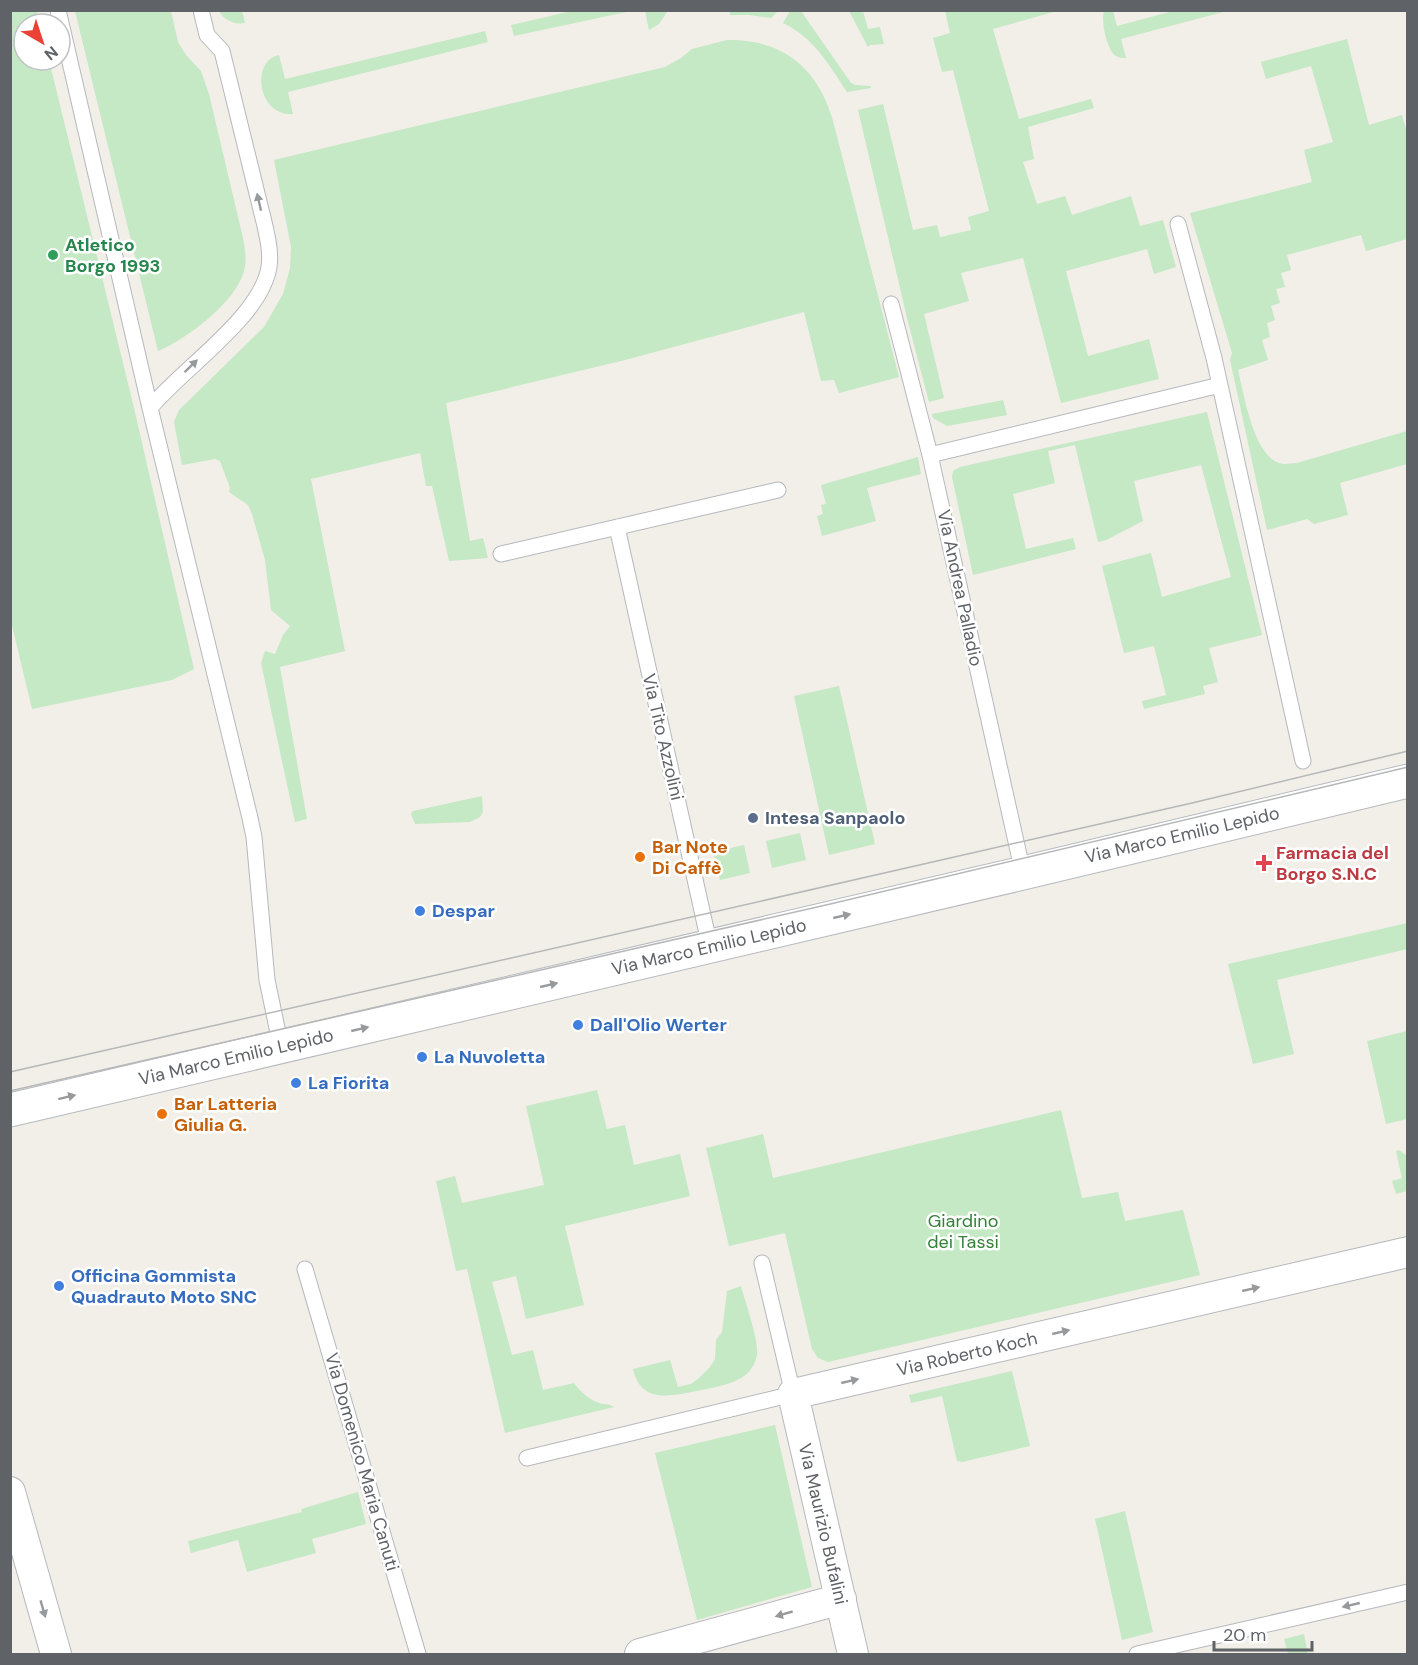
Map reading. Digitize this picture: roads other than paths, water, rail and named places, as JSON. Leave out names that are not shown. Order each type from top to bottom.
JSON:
[{"type":"main road","name":"Via Marco Emilio Lepido","points":[[10,1110],[710,947],[1407,781]]},
{"type":"street","name":"Via Roberto Koch","points":[[793,1394],[1407,1251]]},
{"type":"street","name":"Via Maurizio Bufalini","points":[[793,1394],[853,1654]]},
{"type":"street","points":[[10,1492],[21,1566],[56,1654]]},
{"type":"street","points":[[640,1654],[841,1599]]},
{"type":"lane","points":[[58,10],[150,408],[252,827],[267,980],[281,1047]]},
{"type":"lane","points":[[150,408],[165,390],[244,315],[258,296],[269,267],[269,246],[234,95],[222,51],[207,35],[201,10]]},
{"type":"lane","points":[[1178,224],[1220,385],[1303,761]]},
{"type":"lane","name":"Via Andrea Palladio","points":[[891,304],[930,455],[1023,873]]},
{"type":"lane","points":[[930,455],[1220,385]]},
{"type":"lane","points":[[501,554],[778,490]]},
{"type":"lane","name":"Via Tito Azzolini","points":[[617,527],[710,947]]},
{"type":"lane","points":[[762,1263],[793,1394]]},
{"type":"lane","name":"Via Domenico Maria Canuti","points":[[305,1269],[418,1654]]},
{"type":"lane","name":"Via Roberto Koch","points":[[526,1458],[793,1394]]},
{"type":"lane","points":[[1137,1654],[1407,1592]]},
{"type":"tram line","points":[[10,1072],[1192,803],[1408,751]]},
{"type":"tram line","points":[[10,1091],[826,905],[1408,767]]},
{"type":"place","name":"Atletico Borgo 1993","points":[[53,255]]},
{"type":"place","name":"Intesa Sanpaolo","points":[[753,818]]},
{"type":"place","name":"Bar Note Di Caffè","points":[[640,857]]},
{"type":"place","name":"Farmacia del Borgo S.N.C","points":[[1264,863]]},
{"type":"place","name":"Despar","points":[[420,911]]},
{"type":"place","name":"Dall'Olio Werter","points":[[578,1025]]},
{"type":"place","name":"La Nuvoletta","points":[[422,1057]]},
{"type":"place","name":"La Fiorita","points":[[296,1083]]},
{"type":"place","name":"Bar Latteria Giulia G.","points":[[162,1114]]},
{"type":"place","name":"Officina Gommista Quadrauto Moto SNC","points":[[59,1286]]},
{"type":"park label","name":"Giardino dei Tassi","points":[[963,1231]]}]
